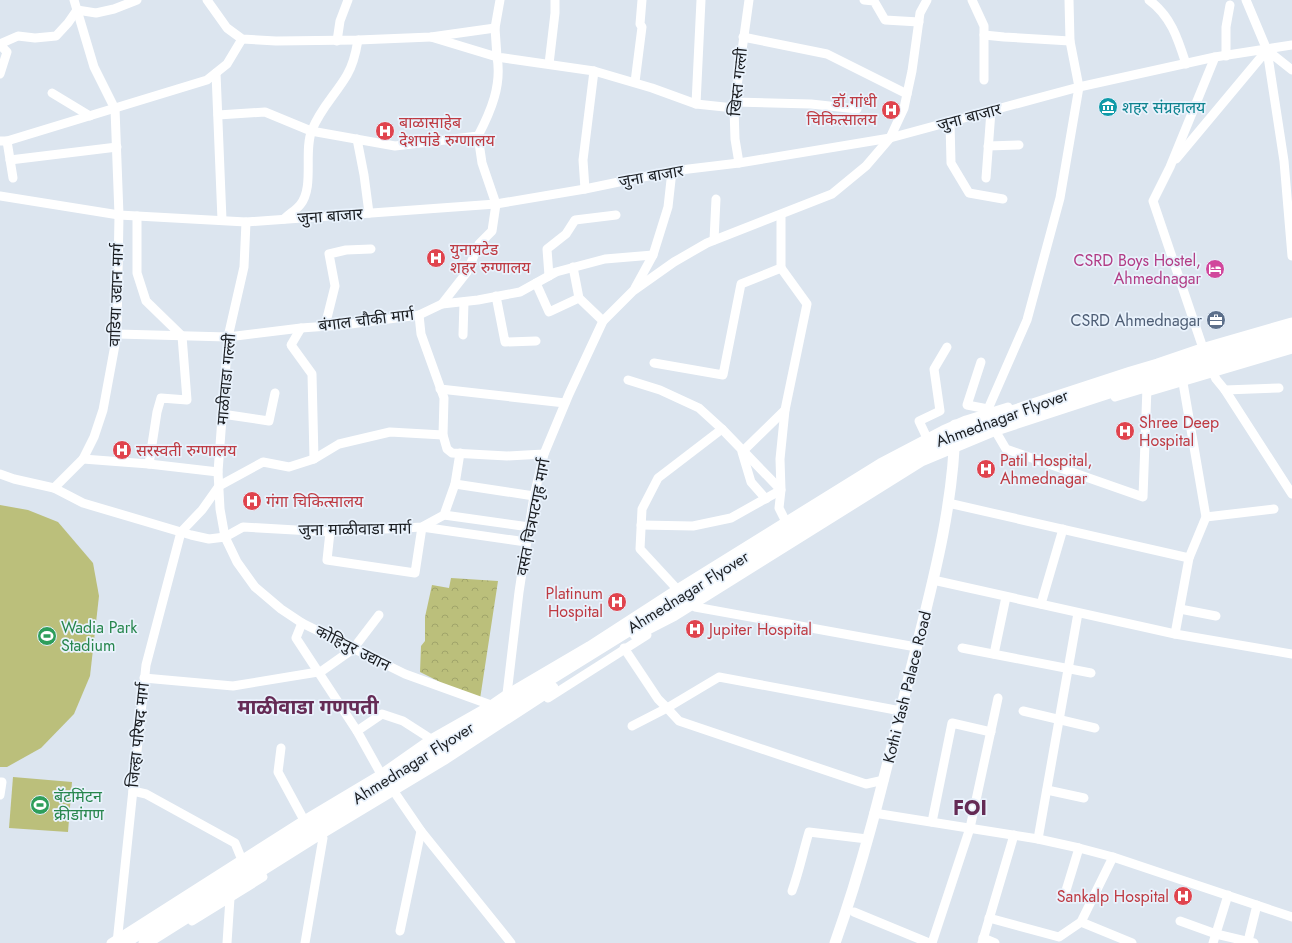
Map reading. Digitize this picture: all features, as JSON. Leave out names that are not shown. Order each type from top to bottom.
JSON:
[{"type":"highway","points":[[1292,314],[1140,362],[1132,378],[1150,389],[1292,347]]},
{"type":"highway","name":"Ahmednagar Flyover","points":[[146,943],[315,836],[443,759],[625,640],[673,615],[921,460],[993,430],[1132,378],[1158,366],[1202,350],[1292,324]]},
{"type":"highway","name":"Ahmednagar Flyover","points":[[117,942],[505,707],[680,598],[698,584],[896,464],[942,439],[1008,413],[1292,335]]},
{"type":"main road","name":"Kothi Yash Palace Road","points":[[835,943],[849,905],[884,780],[933,580],[960,448],[955,425]]},
{"type":"street","points":[[74,0],[94,67],[115,109]]},
{"type":"street","points":[[77,10],[96,13],[114,9],[137,0]]},
{"type":"street","points":[[207,0],[227,28],[242,39],[276,41],[337,41],[431,37],[495,28]]},
{"type":"street","points":[[337,41],[340,21],[348,0]]},
{"type":"street","points":[[442,304],[467,272],[479,244],[492,231],[496,204],[482,163],[478,136],[489,115],[498,86],[495,28],[500,0]]},
{"type":"street","points":[[549,64],[555,13],[555,0]]},
{"type":"street","points":[[635,82],[642,27],[640,24],[642,0]]},
{"type":"street","points":[[696,104],[701,0]]},
{"type":"street","name":"खिस्त गल्ली","points":[[740,163],[735,139],[734,105],[749,0]]},
{"type":"street","points":[[864,0],[874,1],[886,20],[919,22]]},
{"type":"street","points":[[633,291],[674,262],[707,243],[832,194],[866,166],[890,138],[904,108],[920,13],[927,0]]},
{"type":"street","points":[[972,0],[984,26],[984,80]]},
{"type":"street","points":[[1069,0],[1070,40],[1079,86],[1060,198],[1027,320],[988,411],[996,432],[1006,449],[1143,497],[1147,387]]},
{"type":"street","points":[[1151,0],[1171,23],[1186,64]]},
{"type":"street","points":[[1246,0],[1267,50],[1284,161],[1292,256]]},
{"type":"street","points":[[1226,56],[1226,27],[1230,6]]},
{"type":"street","points":[[0,74],[7,52],[0,44],[18,36],[35,38],[56,36],[77,10]]},
{"type":"street","points":[[984,35],[1070,40]]},
{"type":"street","points":[[431,37],[497,57],[594,71],[635,82],[696,104],[811,104],[857,109]]},
{"type":"street","points":[[743,37],[827,54],[907,94]]},
{"type":"street","points":[[13,178],[10,160],[4,141],[115,109],[207,80],[227,64],[242,39]]},
{"type":"street","points":[[284,219],[301,205],[307,190],[311,131],[320,113],[347,75],[356,53],[358,40]]},
{"type":"street","name":"जुना बाजार","points":[[0,196],[119,215],[246,222],[496,204],[585,189],[672,171],[740,163],[890,138],[1079,86],[1215,57],[1292,45]]},
{"type":"street","points":[[1267,50],[1292,70]]},
{"type":"street","points":[[1170,167],[1267,50]]},
{"type":"street","points":[[1215,57],[1170,167],[1153,201],[1201,346],[1216,379],[1225,390],[1292,494]]},
{"type":"street","points":[[585,189],[583,160],[594,71]]},
{"type":"street","points":[[216,73],[222,220]]},
{"type":"street","points":[[52,92],[90,116]]},
{"type":"street","name":"वाडिया उद्यान मार्ग","points":[[54,488],[83,458],[94,437],[102,410],[118,334],[119,215],[115,109]]},
{"type":"street","points":[[986,178],[991,111]]},
{"type":"street","points":[[218,115],[265,112],[311,131],[395,146],[478,136]]},
{"type":"street","points":[[950,122],[951,163],[969,193],[1003,199]]},
{"type":"street","points":[[357,139],[369,213]]},
{"type":"street","points":[[988,146],[1019,145]]},
{"type":"street","points":[[10,160],[117,147]]},
{"type":"street","points":[[633,291],[653,255],[668,208],[672,171]]},
{"type":"street","points":[[714,240],[716,199]]},
{"type":"street","points":[[549,276],[547,249],[566,234],[575,220],[616,215]]},
{"type":"street","points":[[780,215],[781,268],[808,304],[785,410],[780,459],[779,508],[786,522]]},
{"type":"street","points":[[137,216],[137,273],[146,301],[182,336],[187,400],[161,398],[157,412],[149,464]]},
{"type":"street","name":"माळीवाडा गल्ली","points":[[225,537],[220,509],[218,472],[228,337],[244,267],[246,222]]},
{"type":"street","points":[[325,326],[335,286],[329,254],[346,250],[371,249]]},
{"type":"street","name":"बंगाल चौकी मार्ग","points":[[118,334],[228,337],[418,315],[442,304],[464,302],[520,292],[556,272],[605,259],[653,255]]},
{"type":"street","points":[[573,268],[579,298],[604,321]]},
{"type":"street","points":[[654,363],[723,375],[741,284],[781,268]]},
{"type":"street","points":[[536,283],[549,312],[579,298]]},
{"type":"street","name":"वसंत चित्रपटगृह मार्ग","points":[[508,694],[526,542],[534,496],[544,454],[565,403],[604,321],[633,291]]},
{"type":"street","points":[[496,296],[505,342],[536,341]]},
{"type":"street","points":[[463,335],[464,302]]},
{"type":"street","points":[[418,315],[421,334],[444,398],[444,435],[447,449],[452,453],[507,456],[544,454]]},
{"type":"street","points":[[117,942],[304,820],[381,774],[431,739],[589,646],[677,589],[880,463],[927,438],[988,411],[1292,318]]},
{"type":"street","points":[[301,328],[291,345],[312,374],[314,459]]},
{"type":"street","points":[[157,943],[504,726],[624,648],[718,594],[895,480],[996,432],[1292,343]]},
{"type":"street","points":[[927,438],[919,421],[940,411],[934,369],[947,347]]},
{"type":"street","points":[[960,448],[968,405],[981,362]]},
{"type":"street","points":[[1175,634],[1188,558],[1206,517],[1182,377]]},
{"type":"street","points":[[628,380],[660,390],[698,408],[722,429],[742,452],[780,490]]},
{"type":"street","points":[[440,388],[565,403]]},
{"type":"street","points":[[1225,390],[1279,388]]},
{"type":"street","points":[[222,414],[269,422],[275,393]]},
{"type":"street","points":[[968,405],[988,411]]},
{"type":"street","points":[[742,452],[785,410]]},
{"type":"street","points":[[677,589],[640,549],[642,509],[658,478],[722,429]]},
{"type":"street","points":[[181,532],[202,510],[219,486],[263,462],[289,467],[314,459],[339,444],[390,432],[444,435]]},
{"type":"street","points":[[742,452],[751,482],[766,499]]},
{"type":"street","points":[[460,453],[455,484],[444,515],[529,526]]},
{"type":"street","points":[[83,458],[218,472]]},
{"type":"street","points":[[0,474],[14,479],[54,488],[84,503],[181,532],[209,539],[225,537]]},
{"type":"street","points":[[0,480],[14,479]]},
{"type":"street","points":[[455,484],[534,496]]},
{"type":"street","points":[[641,525],[693,526],[731,518],[780,490]]},
{"type":"street","points":[[948,503],[1188,558]]},
{"type":"street","points":[[1206,517],[1274,509]]},
{"type":"street","name":"जुना माळीवाडा मार्ग","points":[[225,537],[243,527],[330,532],[422,527],[444,515]]},
{"type":"street","points":[[330,532],[327,560],[415,574],[422,527],[526,542]]},
{"type":"street","points":[[1041,604],[1063,530]]},
{"type":"street","name":"जिल्हा परिषद मार्ग","points":[[117,942],[146,665],[181,532]]},
{"type":"street","name":"कोहिनुर उद्यान","points":[[225,537],[238,562],[255,587],[281,609],[302,623],[405,674],[491,705]]},
{"type":"street","points":[[933,580],[1175,634],[1292,654]]},
{"type":"street","points":[[994,654],[1006,596]]},
{"type":"street","points":[[695,606],[916,647]]},
{"type":"street","points":[[1180,609],[1216,616]]},
{"type":"street","points":[[1038,839],[1078,613]]},
{"type":"street","points":[[144,678],[233,686],[319,673],[353,649],[378,615]]},
{"type":"street","points":[[302,623],[296,638],[357,731],[381,774]]},
{"type":"street","points":[[624,648],[658,699],[679,721],[866,784],[884,780]]},
{"type":"street","points":[[962,648],[1091,673]]},
{"type":"street","points":[[632,726],[667,708],[719,677],[900,711]]},
{"type":"street","points":[[508,694],[520,715]]},
{"type":"street","points":[[854,912],[930,943],[970,828],[998,698]]},
{"type":"street","points":[[491,705],[504,726]]},
{"type":"street","points":[[1023,711],[1096,728]]},
{"type":"street","points":[[357,731],[382,714],[403,721],[431,739]]},
{"type":"street","points":[[932,822],[952,723],[991,732]]},
{"type":"street","points":[[281,748],[278,772],[304,820]]},
{"type":"street","points":[[0,782],[2,782],[0,795]]},
{"type":"street","points":[[1047,790],[1084,798]]},
{"type":"street","points":[[133,791],[146,794],[235,843],[242,860]]},
{"type":"street","points":[[396,793],[422,831],[511,943]]},
{"type":"street","points":[[874,814],[1014,835],[1078,848],[1113,857],[1292,917]]},
{"type":"street","points":[[400,931],[422,831]]},
{"type":"street","points":[[792,891],[801,868],[801,861],[809,832],[867,839]]},
{"type":"street","points":[[995,943],[983,941],[1014,835]]},
{"type":"street","points":[[305,943],[323,838]]},
{"type":"street","points":[[1064,897],[1078,848]]},
{"type":"street","points":[[989,918],[1059,937],[1081,922],[1113,857]]},
{"type":"street","points":[[1214,938],[1228,895]]},
{"type":"street","points":[[226,943],[230,898]]},
{"type":"street","points":[[1180,921],[1214,938],[1251,942],[1257,905]]},
{"type":"street","points":[[1081,922],[1132,943]]},
{"type":"green space","name":"Wadia Park Stadium","points":[[0,505],[28,510],[58,522],[93,563],[99,596],[90,676],[74,714],[41,748],[7,767],[0,767]]},
{"type":"green space","points":[[451,578],[498,581],[480,699],[443,685],[420,672],[421,646],[425,641],[425,617],[432,585],[449,588]]},
{"type":"green space","name":"बॅटमिंटन क्रीडांगण","points":[[13,777],[72,782],[68,832],[9,828]]},
{"type":"place","name":"शहर संग्रहालय","points":[[1108,107]]},
{"type":"place","name":"डॉ.गांधी चिकित्सालय","points":[[891,110]]},
{"type":"place","name":"बाळासाहेब देशपांडे रुग्णालय","points":[[385,131]]},
{"type":"place","name":"युनायटेड शहर रुग्णालय","points":[[436,258]]},
{"type":"place","name":"CSRD Boys Hostel, Ahmednagar","points":[[1215,269]]},
{"type":"place","name":"CSRD Ahmednagar","points":[[1216,320]]},
{"type":"place","name":"Shree Deep Hospital","points":[[1125,431]]},
{"type":"place","name":"सरस्वती रुग्णालय","points":[[122,450]]},
{"type":"place","name":"Patil Hospital, Ahmednagar","points":[[986,469]]},
{"type":"place","name":"गंगा चिकित्सालय","points":[[252,501]]},
{"type":"place","name":"Platinum Hospital","points":[[617,602]]},
{"type":"place","name":"Jupiter Hospital","points":[[695,629]]},
{"type":"place","name":"Wadia Park Stadium","points":[[47,636]]},
{"type":"place","name":"बॅटमिंटन क्रीडांगण","points":[[40,805]]},
{"type":"place","name":"Sankalp Hospital","points":[[1183,896]]},
{"type":"district","name":"माळीवाडा गणपती","points":[[308,707]]},
{"type":"district","name":"FOI","points":[[970,808]]}]
